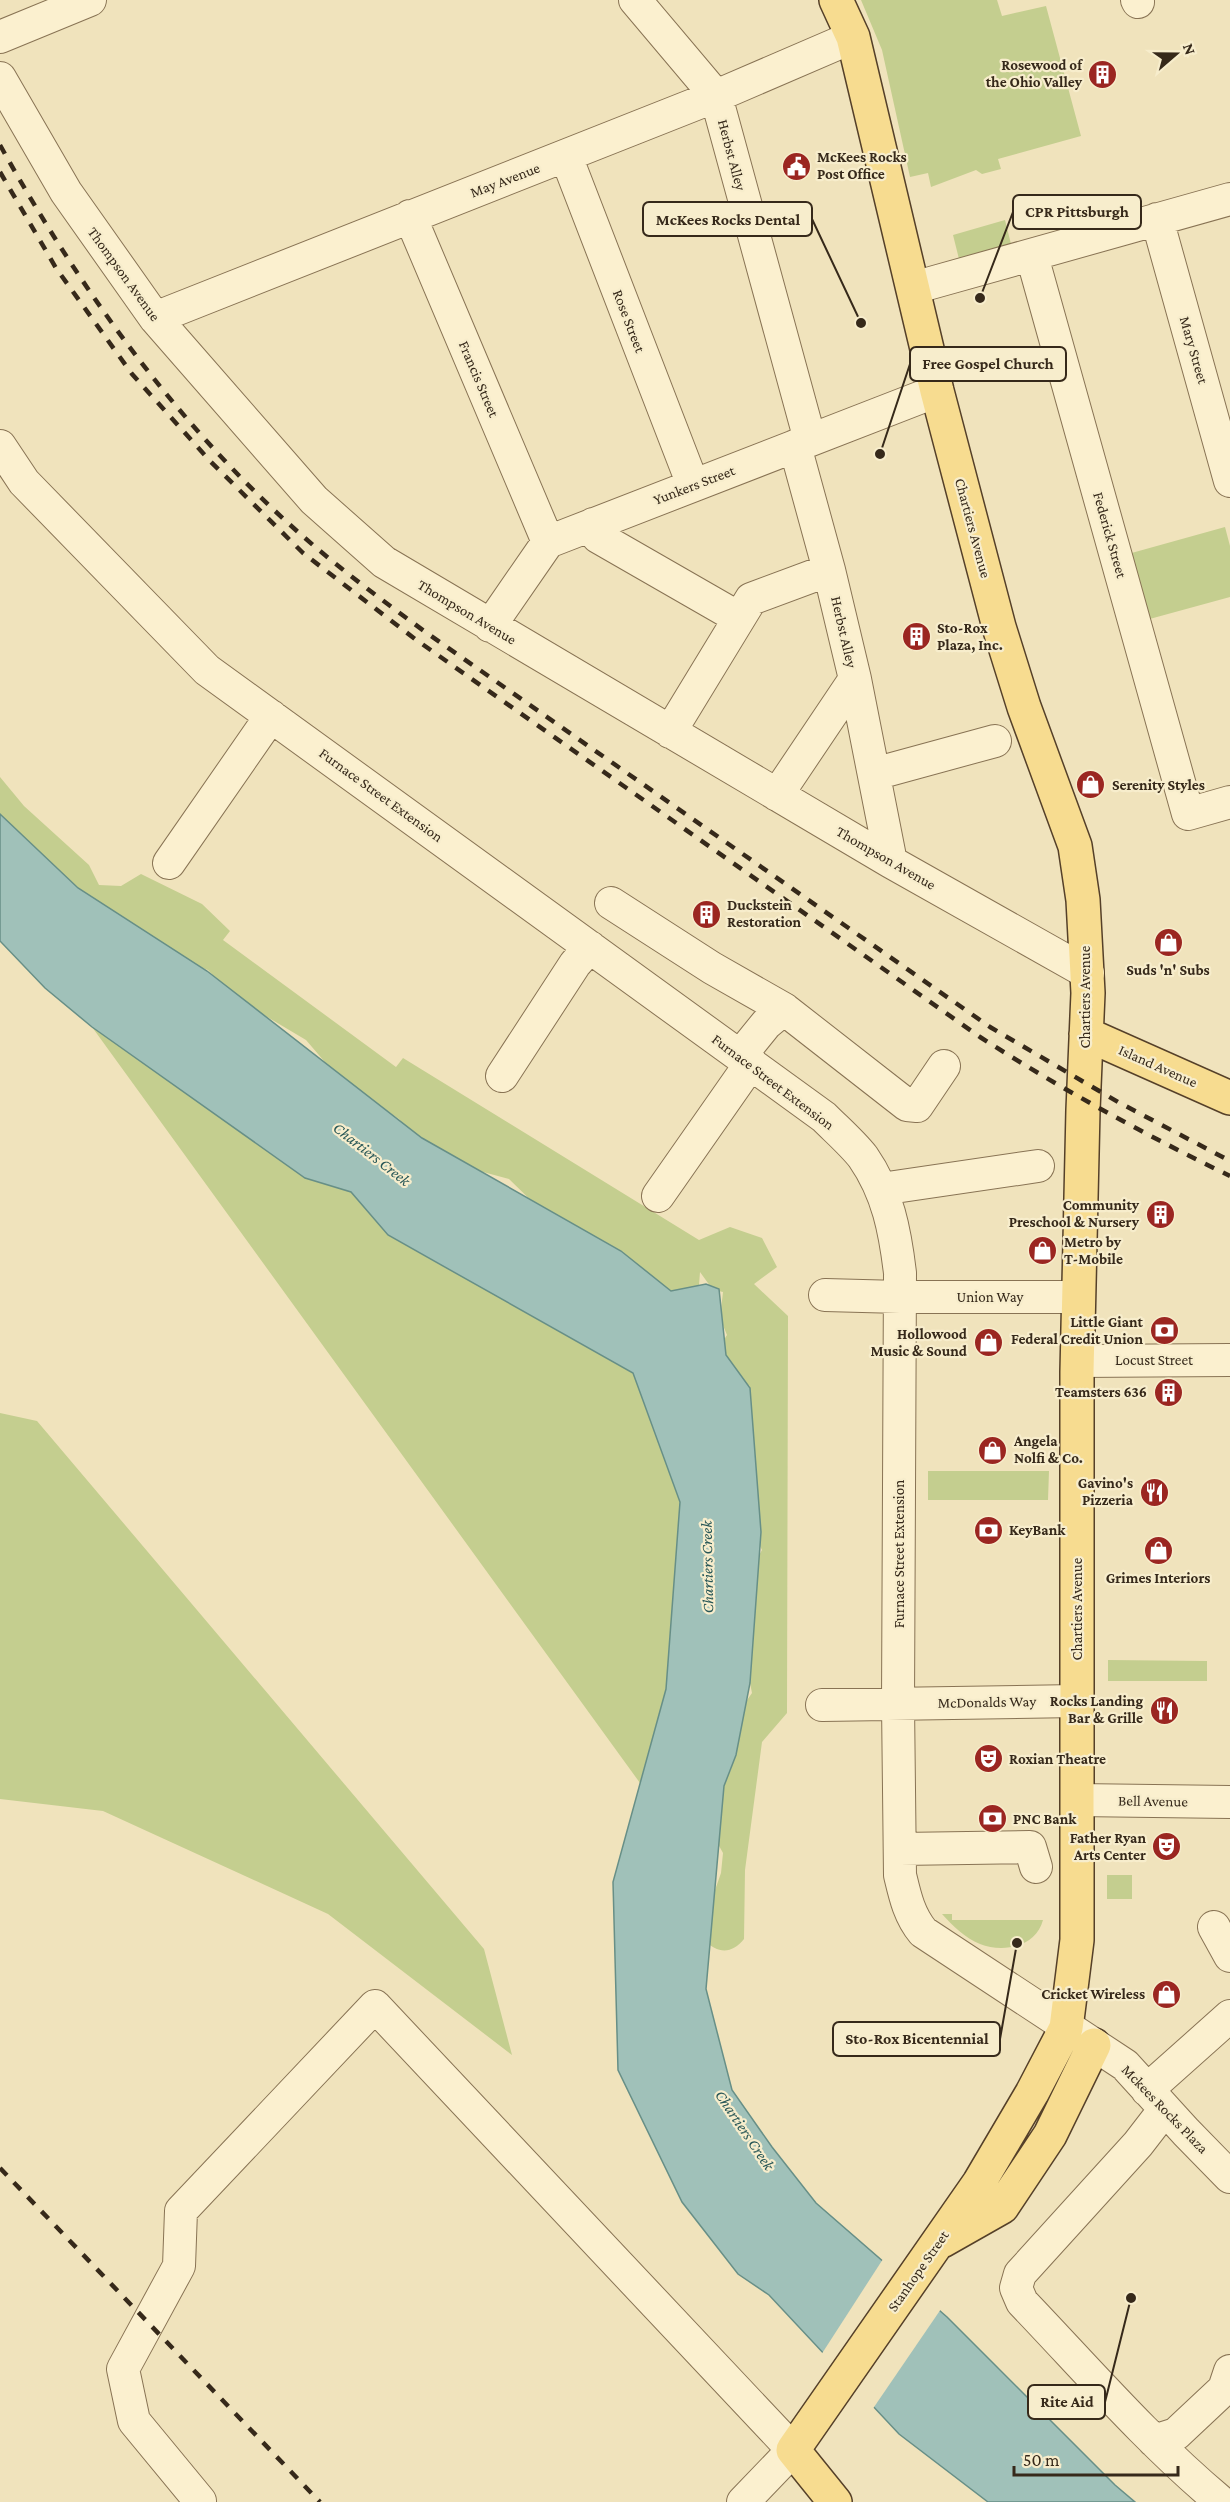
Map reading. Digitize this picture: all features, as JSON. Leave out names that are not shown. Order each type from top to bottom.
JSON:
[{"type":"main road","name":"Chartiers Avenue","points":[[836,0],[853,37],[937,391],[999,627],[1024,707],[1075,846],[1083,900],[1088,972],[1078,1361],[1077,1941],[1066,2028]]},
{"type":"main road","name":"Island Avenue","points":[[1086,1034],[1230,1098]]},
{"type":"main road","name":"Stanhope Street","points":[[793,2450],[950,2232],[1026,2103],[1066,2028]]},
{"type":"main road","points":[[950,2232],[1002,2207],[1050,2135],[1094,2045]]},
{"type":"main road","points":[[793,2450],[835,2502]]},
{"type":"street","name":"Herbst Alley","points":[[634,0],[716,96],[803,443],[829,570],[855,679],[891,862]]},
{"type":"street","points":[[2,32],[87,1]]},
{"type":"street","name":"May Avenue","points":[[155,318],[716,96],[853,37]]},
{"type":"street","name":"Thompson Avenue","points":[[0,78],[66,192],[155,318],[314,500],[384,562],[891,862],[1088,972]]},
{"type":"street","name":"Rose Street","points":[[566,156],[693,485]]},
{"type":"street","points":[[913,288],[1230,199]]},
{"type":"street","name":"Francis Street","points":[[410,216],[548,542]]},
{"type":"street","name":"Mary Street","points":[[1157,219],[1230,481]]},
{"type":"street","name":"Federick Street","points":[[1032,255],[1188,814],[1230,802]]},
{"type":"street","name":"Yunkers Street","points":[[548,542],[937,391]]},
{"type":"street","name":"Furnace Street Extension","points":[[0,446],[24,482],[207,670],[746,1059],[824,1117],[862,1156],[881,1189],[891,1213],[896,1242],[900,1297],[898,1704],[900,1875],[906,1903],[921,1930],[1066,2028]]},
{"type":"street","points":[[593,524],[598,537],[739,618]]},
{"type":"street","points":[[490,626],[548,542]]},
{"type":"street","points":[[670,732],[751,599],[829,570]]},
{"type":"street","points":[[777,795],[855,679]]},
{"type":"street","points":[[169,863],[271,716]]},
{"type":"street","points":[[874,774],[994,741]]},
{"type":"street","points":[[611,903],[712,968],[784,1009],[907,1106],[917,1106],[944,1066]]},
{"type":"street","points":[[502,1076],[575,964],[590,947]]},
{"type":"street","points":[[658,1196],[766,1024],[784,1009]]},
{"type":"street","points":[[881,1189],[1038,1166]]},
{"type":"street","name":"Union Way","points":[[825,1295],[1079,1297]]},
{"type":"street","name":"Locust Street","points":[[1078,1361],[1230,1360]]},
{"type":"street","name":"McDonalds Way","points":[[822,1705],[1077,1701]]},
{"type":"street","name":"Bell Avenue","points":[[1077,1800],[1230,1802]]},
{"type":"street","points":[[900,1849],[1030,1847],[1036,1867]]},
{"type":"street","points":[[1214,1927],[1230,1956]]},
{"type":"street","points":[[200,2501],[134,2421],[123,2369],[179,2265],[181,2211],[375,2006],[793,2450],[743,2502]]},
{"type":"street","points":[[1221,2502],[1184,2471],[1154,2441],[1022,2302],[1016,2288],[1020,2274],[1138,2144],[1156,2099],[1230,2016]]},
{"type":"street","name":"Mckees Rocks Plaza","points":[[1066,2028],[1125,2065],[1230,2176]]},
{"type":"street","points":[[1154,2441],[1165,2421],[1214,2377],[1229,2371]]},
{"type":"green space","points":[[861,0],[997,0],[1002,16],[1046,6],[1081,136],[998,159],[1001,169],[982,174],[976,170],[931,187],[928,173],[910,177],[882,50]]},
{"type":"green space","points":[[1005,220],[1011,244],[959,259],[953,235]]},
{"type":"green space","points":[[1225,527],[1230,546],[1230,597],[1146,620],[1128,554]]},
{"type":"green space","points":[[0,777],[24,806],[89,865],[99,885],[121,886],[141,874],[202,904],[230,931],[223,940],[396,1067],[403,1058],[699,1240],[730,1227],[762,1238],[777,1267],[754,1284],[788,1316],[787,1713],[762,1742],[745,1870],[744,1939],[735,1947],[730,1950],[720,1950],[704,1940],[714,1893],[721,1873],[723,1853],[718,1844],[719,1810],[723,1803],[720,1794],[721,1782],[731,1771],[732,1763],[728,1748],[743,1706],[752,1693],[748,1673],[748,1576],[762,1550],[758,1542],[753,1516],[753,1499],[757,1482],[749,1472],[748,1446],[754,1443],[747,1430],[750,1386],[736,1379],[720,1346],[727,1335],[720,1318],[723,1292],[713,1290],[700,1272],[698,1298],[691,1305],[549,1218],[509,1179],[435,1159],[399,1119],[336,1075],[306,1040],[232,996],[208,970],[183,961],[91,904],[0,821]]},
{"type":"green space","points":[[92,1027],[305,1178],[351,1192],[388,1235],[633,1373],[680,1502],[666,1689],[640,1783]]},
{"type":"green space","points":[[0,1413],[37,1421],[484,1949],[512,2055],[328,1914],[103,1811],[0,1799]]},
{"type":"green space","points":[[928,1471],[1049,1471],[1048,1500],[928,1500]]},
{"type":"green space","points":[[1108,1660],[1207,1661],[1207,1681],[1108,1681]]},
{"type":"green space","points":[[1107,1875],[1132,1875],[1132,1899],[1107,1899]]},
{"type":"green space","points":[[942,1914],[952,1914],[952,1920],[1043,1920],[1039,1929],[1026,1942],[1018,1946],[999,1948],[980,1944],[969,1938]]},
{"type":"water","name":"Chartiers Creek","points":[[0,814],[78,888],[207,971],[422,1138],[621,1251],[671,1291],[706,1284],[719,1289],[726,1355],[750,1388],[761,1532],[750,1683],[736,1755],[724,1786],[706,1989],[732,2090],[772,2147],[816,2203],[947,2317],[1115,2485],[1135,2502],[988,2502],[899,2434],[769,2295],[738,2274],[682,2202],[618,2070],[613,1882],[666,1689],[680,1502],[633,1373],[388,1235],[351,1192],[305,1178],[92,1027],[45,988],[0,941]]},
{"type":"pier","points":[[883,2259],[941,2309],[872,2410],[821,2355]]},
{"type":"railway","points":[[0,145],[65,254],[138,359],[178,409],[221,456],[266,502],[326,556],[424,631],[990,1027],[1118,1102],[1230,1161]]},
{"type":"railway","points":[[0,172],[56,268],[132,374],[211,462],[303,553],[415,639],[980,1037],[1103,1110],[1230,1176]]},
{"type":"railway","points":[[0,2168],[320,2502]]},
{"type":"place","name":"Rosewood of the Ohio Valley","points":[[1103,74]]},
{"type":"place","name":"McKees Rocks Post Office","points":[[796,166]]},
{"type":"place","name":"CPR Pittsburgh","points":[[980,298]]},
{"type":"place","name":"McKees Rocks Dental","points":[[861,323]]},
{"type":"place","name":"Free Gospel Church","points":[[880,454]]},
{"type":"place","name":"Sto-Rox Plaza, Inc.","points":[[916,637]]},
{"type":"place","name":"Serenity Styles","points":[[1091,785]]},
{"type":"place","name":"Duckstein Restoration","points":[[706,914]]},
{"type":"place","name":"Suds 'n' Subs","points":[[1168,943]]},
{"type":"place","name":"Community Preschool & Nursery","points":[[1160,1214]]},
{"type":"place","name":"Metro by T-Mobile","points":[[1043,1251]]},
{"type":"place","name":"Little Giant Federal Credit Union","points":[[1164,1331]]},
{"type":"place","name":"Hollowood Music & Sound","points":[[988,1343]]},
{"type":"place","name":"Teamsters 636","points":[[1168,1392]]},
{"type":"place","name":"Angela Nolfi & Co.","points":[[993,1450]]},
{"type":"place","name":"Gavino's Pizzeria","points":[[1154,1492]]},
{"type":"place","name":"KeyBank","points":[[988,1530]]},
{"type":"place","name":"Grimes Interiors","points":[[1158,1551]]},
{"type":"place","name":"Rocks Landing Bar & Grille","points":[[1164,1710]]},
{"type":"place","name":"Roxian Theatre","points":[[988,1759]]},
{"type":"place","name":"PNC Bank","points":[[992,1819]]},
{"type":"place","name":"Father Ryan Arts Center","points":[[1167,1847]]},
{"type":"place","name":"Sto-Rox Bicentennial","points":[[1017,1943]]},
{"type":"place","name":"Cricket Wireless","points":[[1166,1994]]},
{"type":"place","name":"Rite Aid","points":[[1131,2298]]}]
